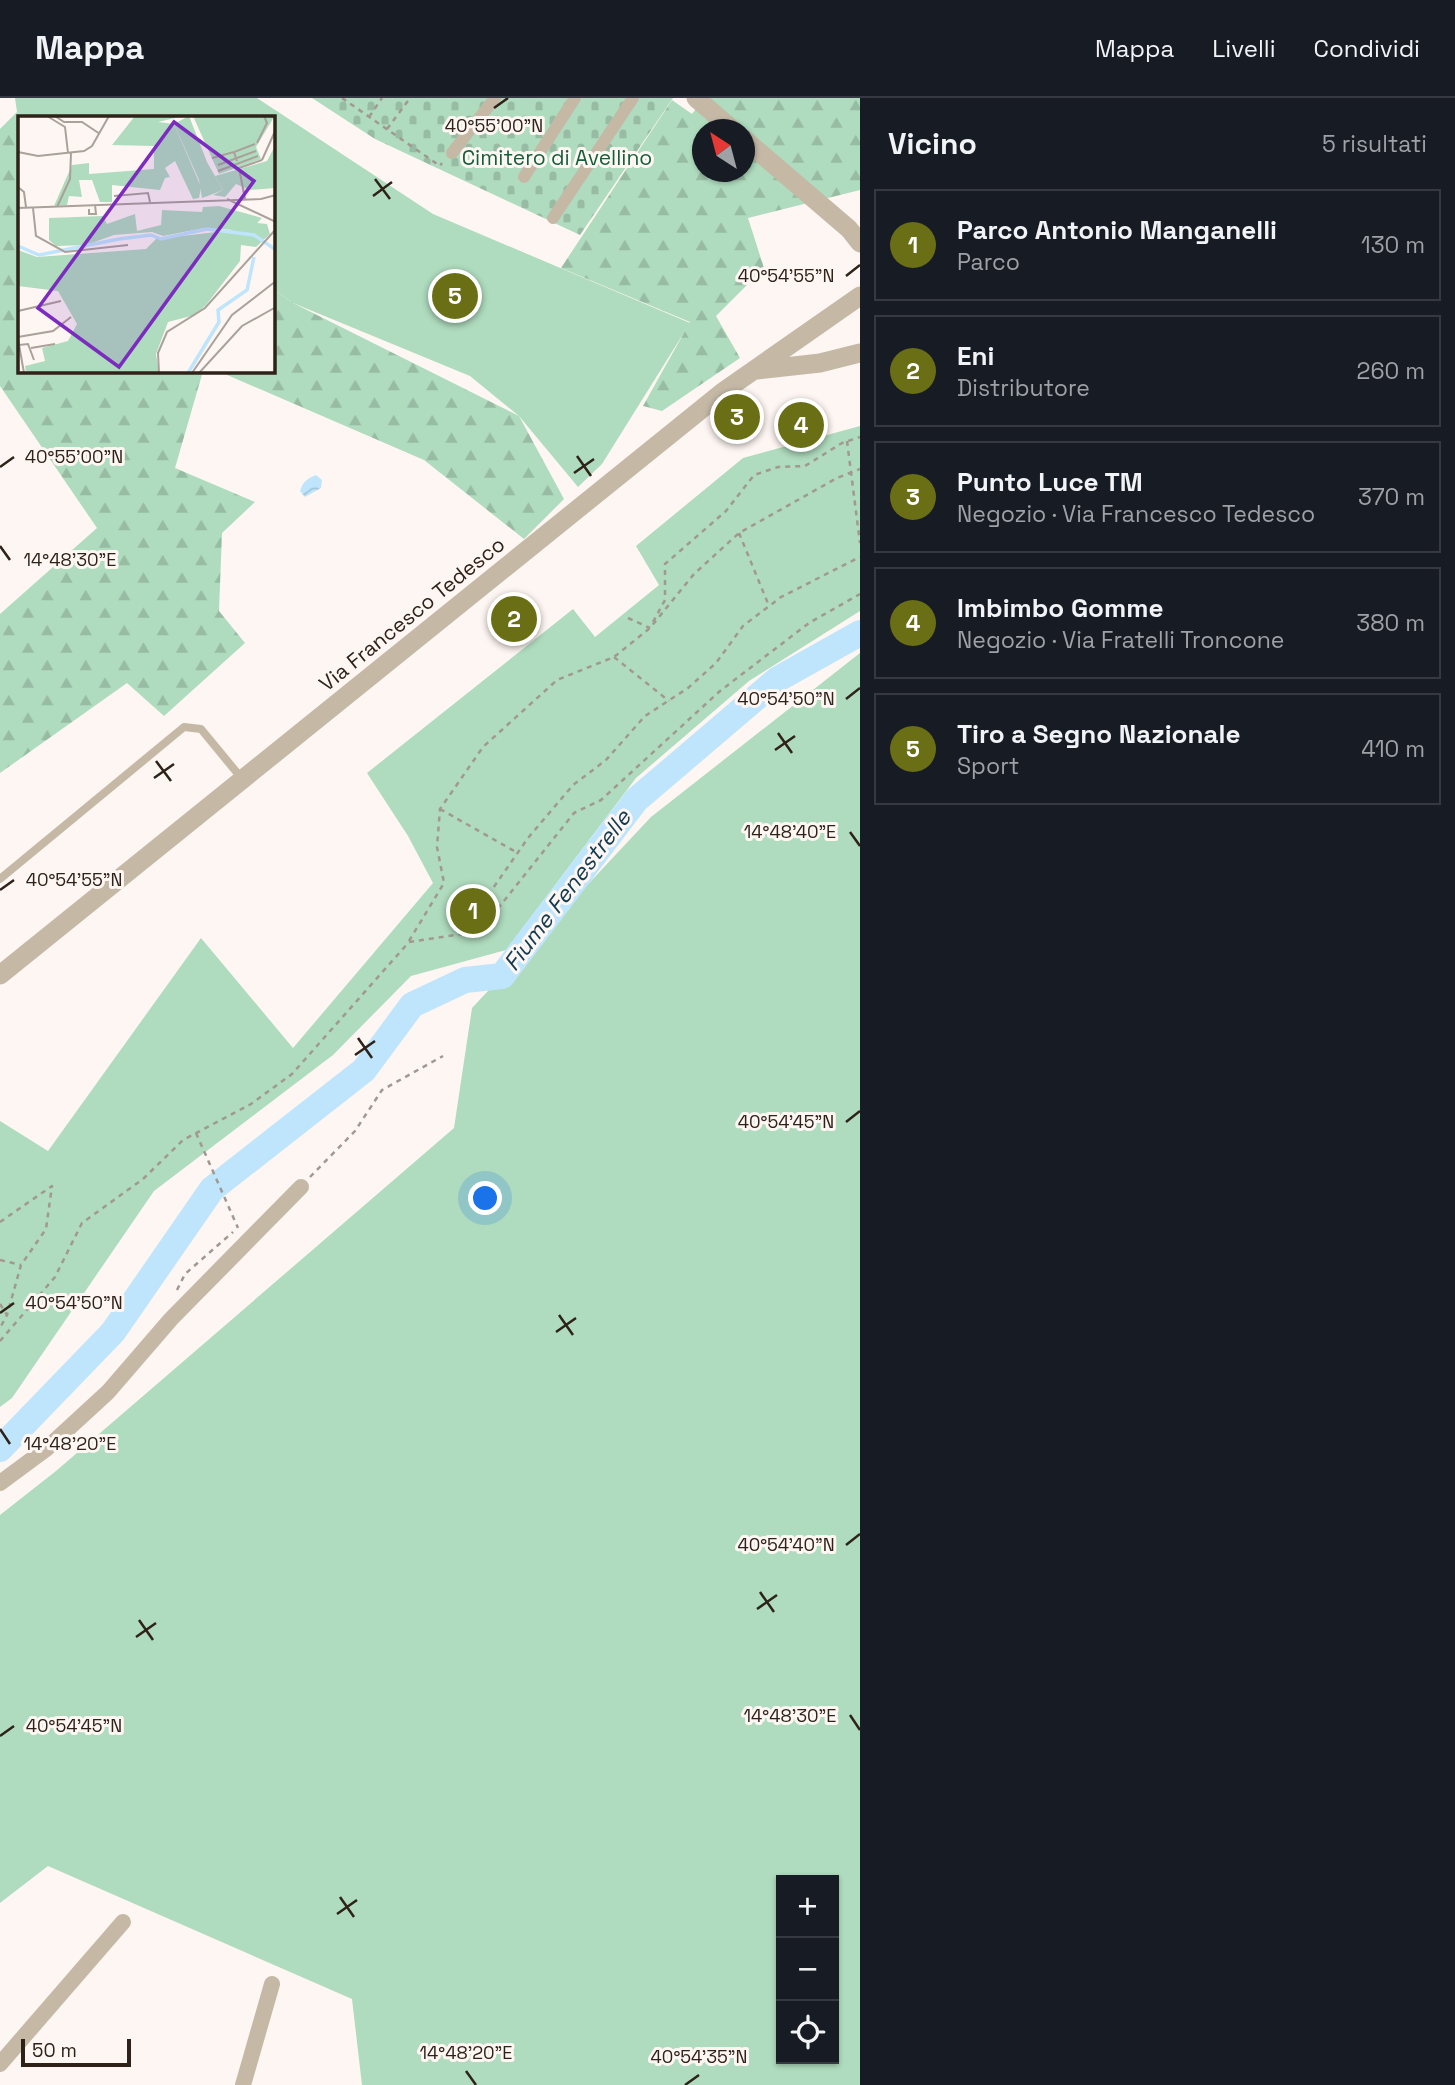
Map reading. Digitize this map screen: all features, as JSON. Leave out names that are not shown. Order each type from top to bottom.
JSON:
[{"type":"street","points":[[452,153],[495,98]]},
{"type":"street","points":[[524,177],[575,98]]},
{"type":"street","points":[[553,218],[632,98]]},
{"type":"street","points":[[696,98],[720,119]]},
{"type":"street","points":[[755,148],[849,229],[860,243]]},
{"type":"street","name":"Via Francesco Tedesco","points":[[0,975],[724,391],[860,296]]},
{"type":"street","points":[[756,370],[820,363],[860,353]]},
{"type":"street","points":[[0,1483],[46,1449],[108,1392],[171,1319],[300,1187]]},
{"type":"street","points":[[0,2064],[123,1922]]},
{"type":"street","points":[[243,2085],[272,1983]]},
{"type":"lane","points":[[0,879],[184,727],[201,729],[244,780]]},
{"type":"path","points":[[342,98],[440,166],[452,153]]},
{"type":"path","points":[[369,117],[382,98]]},
{"type":"path","points":[[387,130],[410,98]]},
{"type":"path","points":[[650,628],[664,600],[665,564],[726,511],[754,475],[778,467],[805,466],[847,441],[860,437]]},
{"type":"path","points":[[847,441],[860,543]]},
{"type":"path","points":[[0,1341],[55,1276],[82,1223],[143,1179],[183,1140],[251,1104],[292,1074],[409,942],[444,883],[437,847],[440,809],[482,747],[557,680],[614,657],[650,628],[694,574],[739,533],[860,469]]},
{"type":"path","points":[[739,533],[769,606]]},
{"type":"path","points":[[461,934],[518,853],[573,785],[606,760],[645,716],[669,701],[716,663],[743,626],[769,606],[860,558]]},
{"type":"path","points":[[409,942],[461,934],[476,936],[574,813],[601,800],[720,691],[808,623],[860,594]]},
{"type":"path","points":[[628,618],[650,628]]},
{"type":"path","points":[[614,657],[669,701]]},
{"type":"path","points":[[440,809],[518,853]]},
{"type":"path","points":[[300,1187],[355,1131],[382,1090],[443,1056]]},
{"type":"path","points":[[196,1133],[240,1226]]},
{"type":"path","points":[[0,1222],[52,1186],[46,1229],[21,1265],[7,1315],[0,1328]]},
{"type":"path","points":[[0,1260],[21,1265]]},
{"type":"path","points":[[0,1304],[7,1315]]},
{"type":"green space","points":[[15,98],[257,98],[433,214],[690,323],[602,464],[578,487],[519,416],[470,376],[293,303],[275,290],[275,116],[23,116],[17,112]]},
{"type":"green space","name":"Cimitero di Avellino","points":[[312,98],[673,98],[580,235],[375,139]]},
{"type":"green space","points":[[704,98],[860,98],[860,190],[748,218],[764,268],[716,316],[740,358],[662,411],[643,406],[690,322],[561,268],[672,100],[692,114]]},
{"type":"green space","points":[[17,112],[23,116],[18,116],[18,373],[202,373],[175,468],[255,502],[222,533],[219,611],[245,643],[164,716],[127,683],[0,773],[0,614],[97,528],[0,386],[0,129]]},
{"type":"green space","points":[[275,290],[293,303],[519,416],[564,499],[524,539],[424,460],[223,373],[275,373]]},
{"type":"green space","points":[[860,426],[860,611],[749,681],[636,778],[506,950],[411,976],[333,1055],[154,1191],[12,1398],[0,1407],[0,1121],[48,1151],[201,938],[293,1048],[433,883],[408,836],[367,773],[573,609],[595,637],[659,585],[636,546],[743,458]]},
{"type":"green space","points":[[860,653],[860,2085],[362,2085],[352,1999],[48,1866],[0,1903],[0,1515],[56,1471],[454,1128],[472,1008],[651,817]]},
{"type":"water","points":[[316,475],[322,480],[321,488],[305,497],[300,491],[302,485]]},
{"type":"waterway","name":"Fiume Fenestrelle","points":[[0,1449],[113,1332],[212,1189],[364,1070],[412,1005],[465,980],[502,976],[636,800],[778,679],[860,633]]},
{"type":"place","name":"Tiro a Segno Nazionale","points":[[455,296]]},
{"type":"place","name":"Punto Luce TM","points":[[737,417]]},
{"type":"place","name":"Imbimbo Gomme","points":[[801,425]]},
{"type":"place","name":"Eni","points":[[514,619]]},
{"type":"place","name":"Parco Antonio Manganelli","points":[[473,911]]}]
